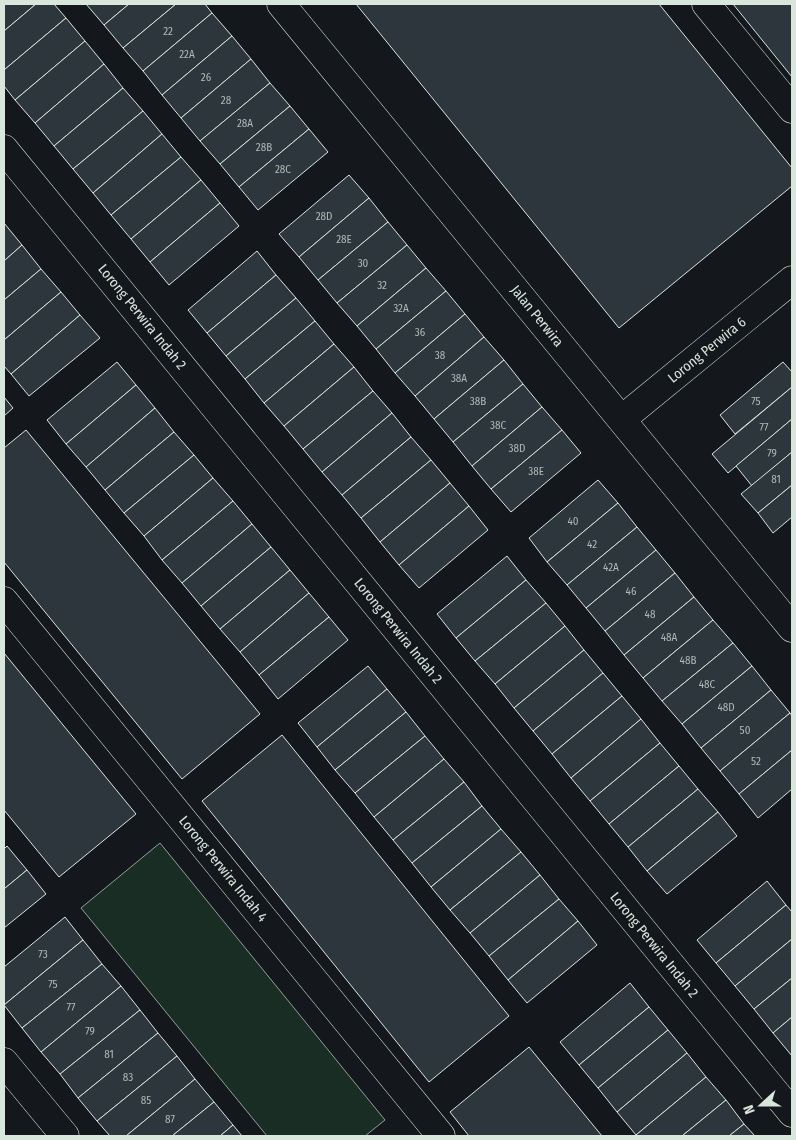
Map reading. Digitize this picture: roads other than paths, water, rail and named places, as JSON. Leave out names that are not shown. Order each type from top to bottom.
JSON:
[{"type":"street","name":"Jalan Perwira","points":[[281,4],[792,628]]},
{"type":"street","points":[[706,4],[792,110]]},
{"type":"street","name":"Lorong Perwira Indah 2","points":[[4,149],[792,1113]]},
{"type":"street","name":"Lorong Perwira 6","points":[[622,420],[792,280]]},
{"type":"street","name":"Lorong Perwira Indah 4","points":[[4,601],[441,1136]]},
{"type":"street","points":[[4,1062],[65,1136]]}]
